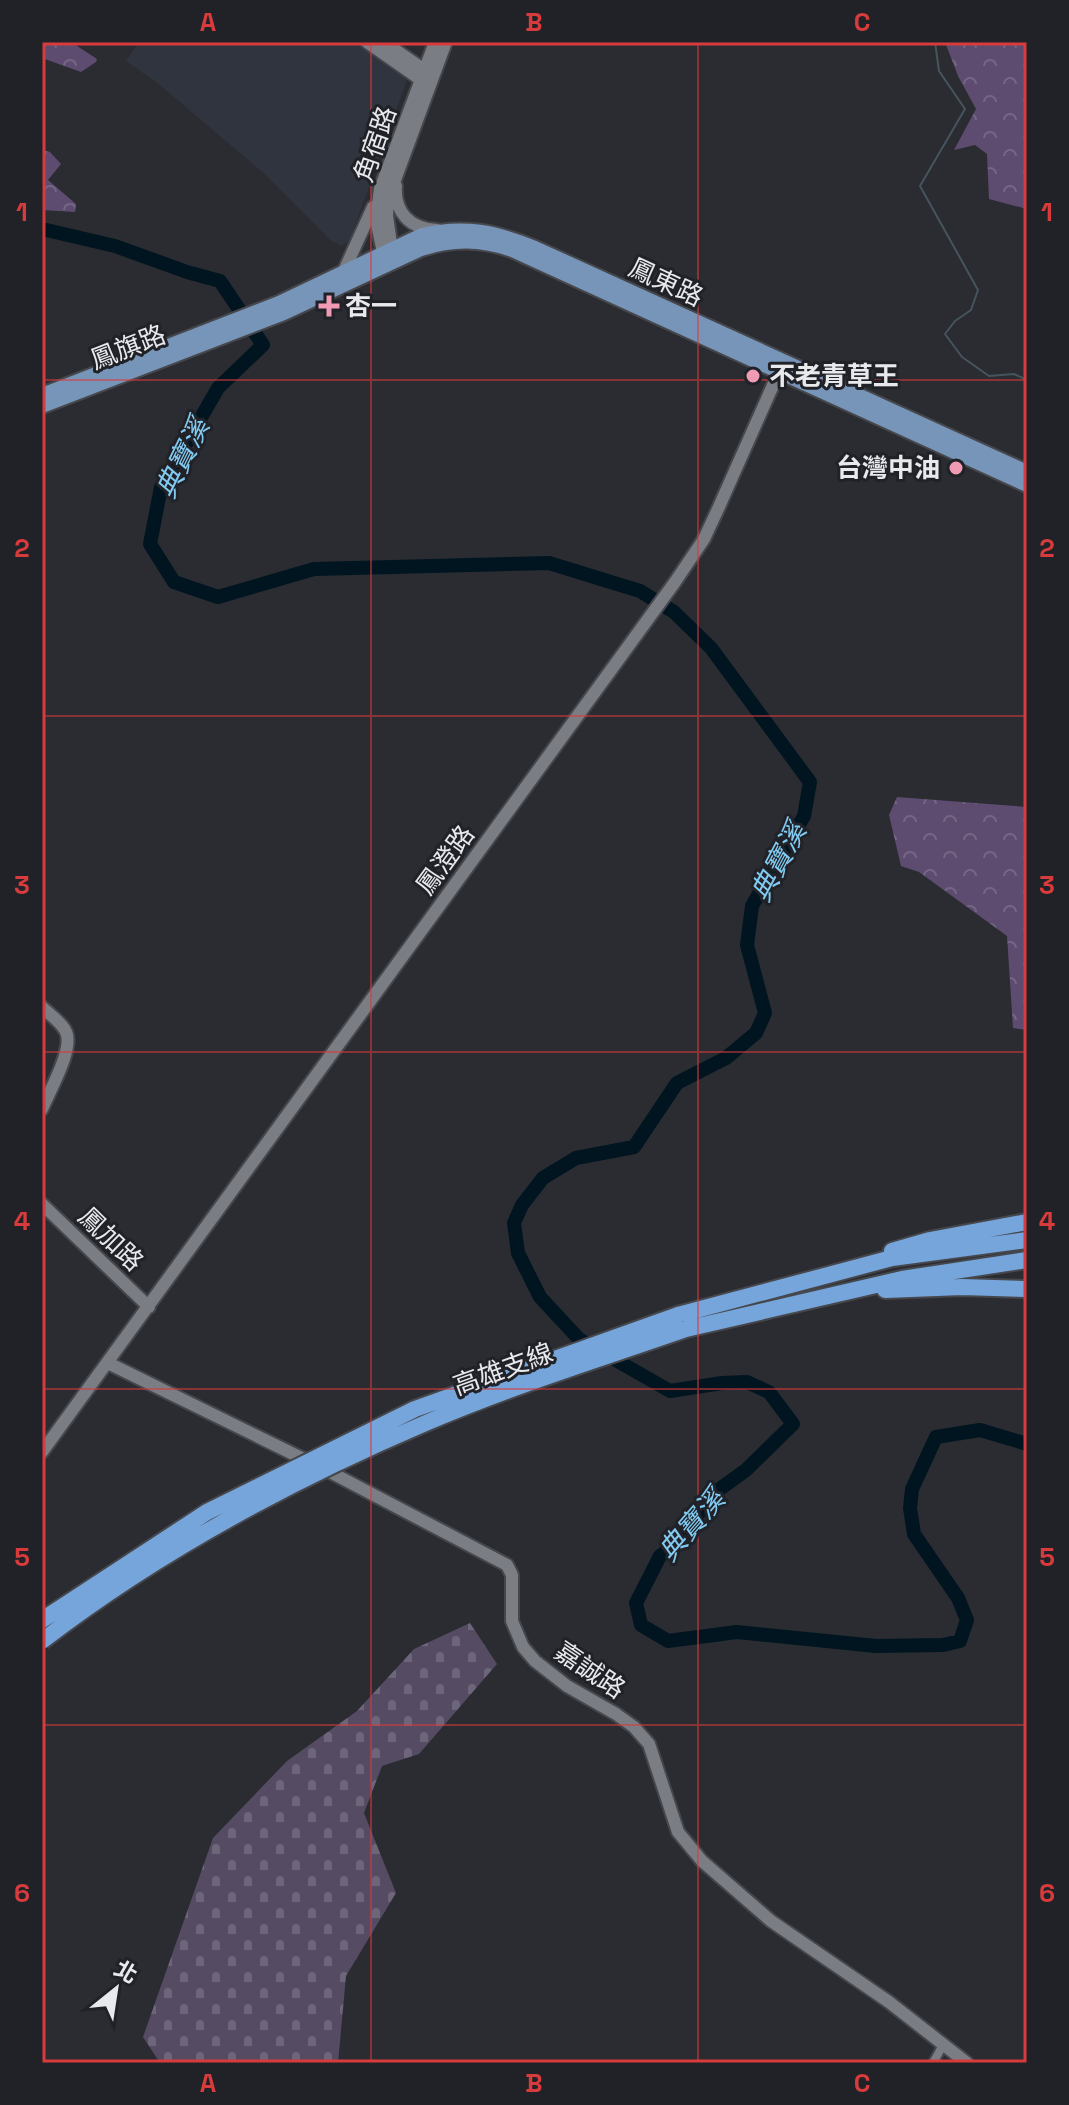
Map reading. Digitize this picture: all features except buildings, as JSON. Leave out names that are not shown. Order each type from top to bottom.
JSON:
[{"type":"highway","points":[[753,1295],[918,1243],[1027,1222]]},
{"type":"highway","name":"高雄支線","points":[[42,1641],[221,1522],[429,1422],[753,1295],[892,1258],[1027,1240]]},
{"type":"highway","name":"高雄支線","points":[[42,1620],[207,1512],[415,1409],[509,1374],[682,1322],[902,1279],[1027,1260]]},
{"type":"highway","points":[[843,1292],[962,1287],[1027,1289]]},
{"type":"main road","name":"鳳東路","points":[[281,308],[389,257],[422,235],[442,230],[476,229],[504,235],[781,367]]},
{"type":"main road","name":"鳳東路","points":[[281,308],[343,273],[389,257],[444,242],[492,243],[781,367],[995,464],[1027,485]]},
{"type":"main road","points":[[230,328],[281,308]]},
{"type":"main road","name":"鳳旗路","points":[[42,395],[230,328]]},
{"type":"main road","name":"鳳旗路","points":[[42,406],[230,328]]},
{"type":"main road","name":"鳳東路","points":[[995,464],[1027,472]]},
{"type":"street","points":[[367,42],[427,78]]},
{"type":"street","points":[[384,42],[427,78]]},
{"type":"street","name":"角宿路","points":[[389,257],[387,207],[435,42]]},
{"type":"street","name":"角宿路","points":[[389,257],[376,220],[380,189],[427,78],[446,42]]},
{"type":"street","points":[[398,170],[395,197],[402,213],[418,227],[442,230]]},
{"type":"street","points":[[343,273],[380,189]]},
{"type":"street","name":"鳳澄路","points":[[42,1452],[675,582],[704,539],[781,367]]},
{"type":"street","points":[[42,1007],[66,1030],[69,1040],[42,1109]]},
{"type":"street","name":"鳳加路","points":[[42,1204],[149,1307]]},
{"type":"street","name":"嘉誠路","points":[[108,1363],[332,1473],[507,1565],[512,1575],[512,1621],[523,1647],[535,1661],[567,1686],[634,1727],[649,1744],[678,1832],[702,1861],[771,1921],[889,2002],[967,2063]]},
{"type":"street","points":[[933,2063],[943,2045]]},
{"type":"shaded area","points":[[139,42],[355,42],[407,80],[350,240],[342,246],[330,240],[267,176],[160,85],[126,61]]},
{"type":"green space","points":[[42,42],[71,42],[97,59],[96,62],[81,72],[42,58]]},
{"type":"green space","points":[[945,42],[1027,42],[1027,209],[989,199],[987,154],[975,145],[954,150],[976,109],[958,76]]},
{"type":"green space","points":[[42,150],[50,152],[61,164],[48,180],[76,204],[75,212],[42,210]]},
{"type":"green space","points":[[897,797],[1027,807],[1027,1030],[1013,1028],[1007,936],[919,872],[901,866],[889,815]]},
{"type":"green space","points":[[470,1623],[497,1664],[419,1754],[382,1766],[364,1813],[396,1893],[346,1976],[338,2063],[160,2063],[143,2037],[213,1838],[287,1761],[357,1711],[414,1649]]},
{"type":"waterway","points":[[935,42],[939,71],[965,109],[920,186],[978,290],[971,310],[955,321],[945,334],[962,357],[989,376],[1014,374],[1027,380]]},
{"type":"waterway","name":"典寶溪","points":[[42,229],[115,246],[220,281],[263,345],[218,388],[161,487],[150,544],[174,582],[218,597],[314,569],[549,563],[640,591],[674,612],[711,648],[810,782],[804,816],[752,906],[747,945],[765,1013],[756,1033],[726,1058],[677,1083],[634,1147],[576,1158],[543,1178],[522,1205],[514,1223],[518,1253],[540,1297],[579,1339],[670,1391],[747,1382],[769,1392],[793,1424],[746,1470],[710,1496],[680,1542],[660,1556],[636,1603],[641,1625],[668,1641],[737,1632],[876,1646],[943,1645],[960,1641],[967,1620],[958,1598],[914,1534],[910,1508],[912,1489],[936,1437],[980,1430],[1027,1444]]},
{"type":"place","name":"杏一","points":[[329,306]]},
{"type":"place","name":"不老青草王","points":[[753,376]]},
{"type":"place","name":"台灣中油","points":[[956,468]]}]
